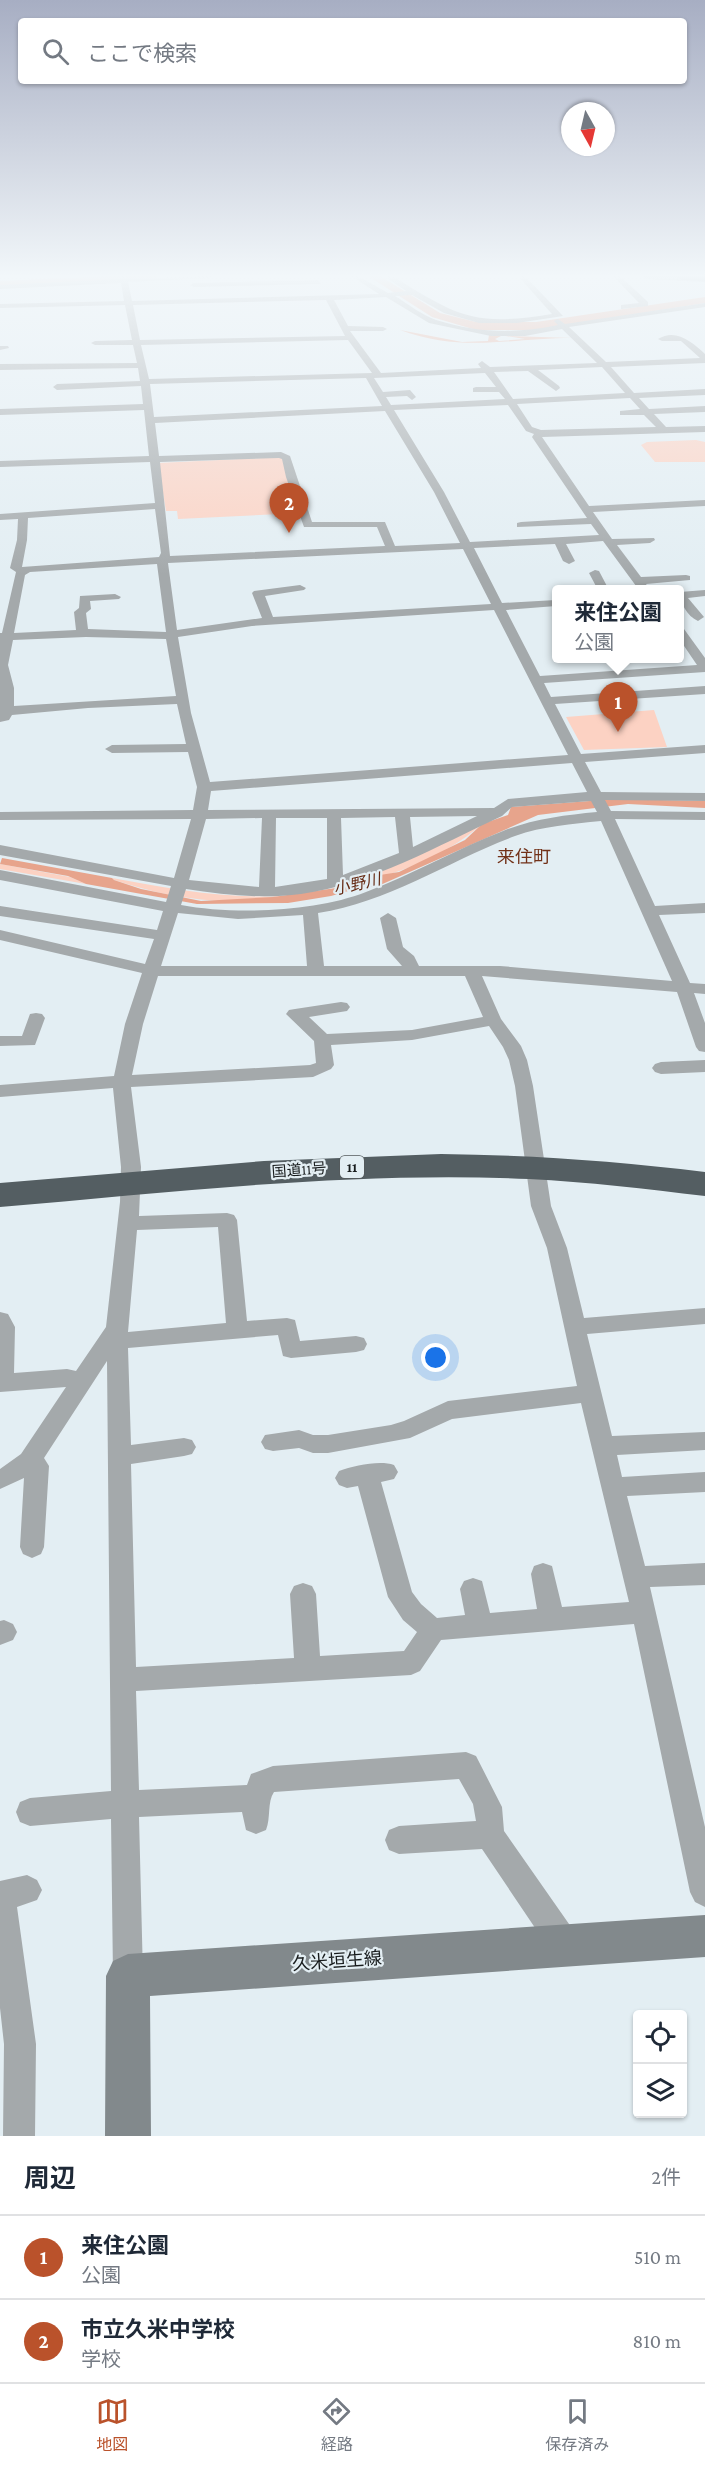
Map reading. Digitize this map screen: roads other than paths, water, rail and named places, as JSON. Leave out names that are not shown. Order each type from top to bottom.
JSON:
[{"type":"highway","name":"国道11号","points":[[533,1160],[611,1173],[705,1184]]},
{"type":"highway","name":"国道11号","points":[[0,1179],[533,1160],[705,1169]]},
{"type":"highway","name":"国道11号","points":[[0,1195],[130,1176]]},
{"type":"main road","name":"久米垣生線","points":[[128,1976],[705,1936]]},
{"type":"main road","points":[[128,1976],[128,2136]]},
{"type":"street","points":[[128,1976],[117,1335],[128,1223],[130,1176],[122,1098],[134,1024],[173,907],[200,814],[204,787],[192,748],[164,581],[162,562],[166,553],[143,376]]},
{"type":"street","points":[[373,376],[376,394],[439,492],[496,607],[600,805],[684,988],[705,1047]]},
{"type":"street","points":[[57,387],[377,376]]},
{"type":"street","points":[[453,376],[458,382],[498,384]]},
{"type":"street","points":[[492,376],[529,429],[540,433],[705,429]]},
{"type":"street","points":[[540,376],[556,388]]},
{"type":"street","points":[[614,376],[664,431]]},
{"type":"street","points":[[476,390],[498,384]]},
{"type":"street","points":[[150,420],[705,392]]},
{"type":"street","points":[[376,394],[410,393],[412,397]]},
{"type":"street","points":[[0,412],[148,407]]},
{"type":"street","points":[[623,413],[705,409]]},
{"type":"street","points":[[540,433],[537,437],[594,522],[642,585]]},
{"type":"street","points":[[0,464],[284,456],[287,458],[291,477],[308,525],[381,524],[391,548]]},
{"type":"street","points":[[586,509],[705,503]]},
{"type":"street","points":[[0,517],[160,507]]},
{"type":"street","points":[[521,525],[615,520],[613,507]]},
{"type":"street","points":[[23,516],[22,540],[16,568],[22,571],[163,559],[559,541],[647,545]]},
{"type":"street","points":[[559,541],[569,561]]},
{"type":"street","points":[[611,566],[626,565]]},
{"type":"street","points":[[22,571],[4,637],[2,664],[8,688],[4,715],[88,704],[183,700]]},
{"type":"street","points":[[596,573],[602,585]]},
{"type":"street","points":[[648,585],[687,578]]},
{"type":"street","points":[[269,621],[258,593],[300,588]]},
{"type":"street","points":[[684,595],[705,593]]},
{"type":"street","points":[[82,633],[80,612],[85,609],[84,598],[116,597]]},
{"type":"street","points":[[684,600],[698,617]]},
{"type":"street","points":[[4,637],[82,633],[172,635],[269,621],[552,603]]},
{"type":"street","points":[[684,638],[705,668]]},
{"type":"street","points":[[535,680],[705,668]]},
{"type":"street","points":[[546,701],[705,690]]},
{"type":"street","points":[[112,749],[192,748]]},
{"type":"street","points":[[204,787],[705,749]]},
{"type":"street","points":[[0,850],[179,885],[231,891],[267,892],[302,889],[354,876],[497,813],[508,803],[600,805],[705,797]]},
{"type":"street","points":[[0,875],[173,907],[226,914],[310,910],[370,896],[510,833],[600,805],[650,814],[705,816]]},
{"type":"street","points":[[402,812],[406,853]]},
{"type":"street","points":[[333,813],[335,882]]},
{"type":"street","points":[[0,816],[497,813]]},
{"type":"street","points":[[267,892],[268,814]]},
{"type":"street","points":[[649,911],[705,908]]},
{"type":"street","points":[[310,910],[316,971]]},
{"type":"street","points":[[0,911],[164,936]]},
{"type":"street","points":[[388,918],[395,949],[408,960],[413,971]]},
{"type":"street","points":[[0,935],[153,972],[531,972],[705,989]]},
{"type":"street","points":[[472,972],[493,1020],[512,1046],[518,1060],[542,1206],[557,1248],[644,1612],[705,1892]]},
{"type":"street","points":[[341,1007],[295,1014],[323,1040],[412,1035],[493,1020]]},
{"type":"street","points":[[0,1041],[29,1041],[39,1023]]},
{"type":"street","points":[[0,1091],[313,1071],[325,1065],[323,1040]]},
{"type":"street","points":[[661,1068],[705,1066]]},
{"type":"street","points":[[128,1223],[227,1220],[237,1330]]},
{"type":"street","points":[[575,1327],[705,1316]]},
{"type":"street","points":[[0,1320],[4,1327],[1,1383],[67,1378],[82,1381]]},
{"type":"street","points":[[117,1335],[287,1326],[291,1350],[356,1344]]},
{"type":"street","points":[[0,1479],[29,1461],[82,1381],[117,1335]]},
{"type":"street","points":[[273,1442],[299,1439],[313,1444],[328,1444],[370,1438],[410,1430],[448,1410],[590,1393]]},
{"type":"street","points":[[603,1446],[705,1441]]},
{"type":"street","points":[[119,1456],[184,1447]]},
{"type":"street","points":[[29,1461],[37,1466],[32,1547]]},
{"type":"street","points":[[367,1475],[400,1597],[412,1612],[433,1630],[644,1612]]},
{"type":"street","points":[[613,1487],[705,1482]]},
{"type":"street","points":[[543,1574],[552,1619]]},
{"type":"street","points":[[635,1577],[705,1574]]},
{"type":"street","points":[[473,1589],[480,1625]]},
{"type":"street","points":[[303,1594],[308,1669]]},
{"type":"street","points":[[123,1680],[411,1663],[433,1630]]},
{"type":"street","points":[[30,1812],[125,1804],[256,1809],[261,1784],[273,1779],[466,1764],[484,1797],[493,1821],[489,1834]]},
{"type":"street","points":[[399,1840],[489,1834]]},
{"type":"street","points":[[489,1834],[566,1945]]},
{"type":"street","points":[[9,1893],[20,2044],[19,2136]]},
{"type":"water","name":"小野川","points":[[616,799],[705,801],[705,808],[628,804],[538,815],[378,886],[362,887],[331,896],[288,903],[197,904],[86,884],[68,876],[0,864],[2,858],[112,878],[141,889],[201,901],[273,897],[350,886],[380,875],[399,872],[465,840],[482,824],[508,815],[511,807]]},
{"type":"place","name":"市立久米中学校","points":[[289,533]]},
{"type":"place","name":"来住公園","points":[[618,732]]},
{"type":"district","name":"来住町","points":[[524,857]]}]
